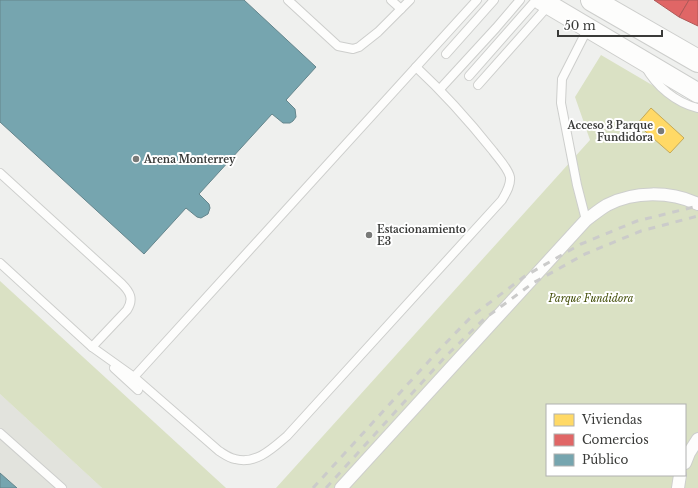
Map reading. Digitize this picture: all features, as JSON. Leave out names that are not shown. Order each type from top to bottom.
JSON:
[{"type":"main road","points":[[592,0],[698,61]]},
{"type":"street","points":[[542,2],[698,93]]},
{"type":"street","points":[[341,488],[586,220],[607,205],[633,196],[664,194],[698,204]]},
{"type":"street","points":[[686,460],[698,439]]},
{"type":"street","points":[[678,488],[680,476]]},
{"type":"lane","points":[[288,0],[338,46],[353,49],[359,47],[410,0]]},
{"type":"lane","points":[[391,0],[401,9]]},
{"type":"lane","points":[[134,377],[477,0]]},
{"type":"lane","points":[[446,54],[494,0]]},
{"type":"lane","points":[[440,89],[520,0]]},
{"type":"lane","points":[[469,76],[542,2]]},
{"type":"lane","points":[[478,84],[542,2]]},
{"type":"lane","points":[[586,220],[561,103],[562,79],[588,28]]},
{"type":"lane","points":[[640,59],[650,75],[662,89],[676,98],[698,108]]},
{"type":"lane","points":[[92,347],[134,377],[219,451],[236,460],[258,457],[268,452],[287,436],[502,200],[507,192],[510,183],[510,176],[504,165],[467,119],[440,89],[416,67]]},
{"type":"lane","points":[[0,173],[129,291],[130,305],[127,310],[92,347]]},
{"type":"lane","points":[[0,263],[138,390]]},
{"type":"lane","points":[[0,433],[62,488]]},
{"type":"shaded area","points":[[0,394],[102,488],[0,488]]},
{"type":"green space","name":"Parque Fundidora","points":[[601,55],[698,112],[698,488],[276,488],[590,140],[575,97]]},
{"type":"green space","points":[[0,281],[226,488],[102,488],[0,394]]},
{"type":"building: Viviendas","name":"Acceso 3 Parque Fundidora","points":[[651,108],[684,138],[670,153],[637,124]]},
{"type":"building: Comercios","points":[[654,0],[689,0],[679,17]]},
{"type":"building: Comercios","points":[[689,0],[698,0],[698,26],[679,17]]},
{"type":"building: Público","name":"Arena Monterrey","points":[[0,0],[244,0],[316,67],[286,100],[295,109],[296,117],[293,121],[290,123],[283,123],[272,114],[199,194],[209,204],[210,208],[208,214],[201,218],[197,217],[186,208],[144,254],[0,122]]},
{"type":"building: Público","points":[[0,473],[17,488],[0,488]]},
{"type":"railway","points":[[313,488],[472,316],[525,276],[581,244],[637,221],[698,206]]},
{"type":"railway","points":[[326,488],[446,356],[484,319],[533,283],[585,254],[641,231],[698,216]]},
{"type":"place","name":"Acceso 3 Parque Fundidora","points":[[661,131]]},
{"type":"place","name":"Arena Monterrey","points":[[136,159]]},
{"type":"place","name":"Estacionamiento E3","points":[[369,235]]}]
